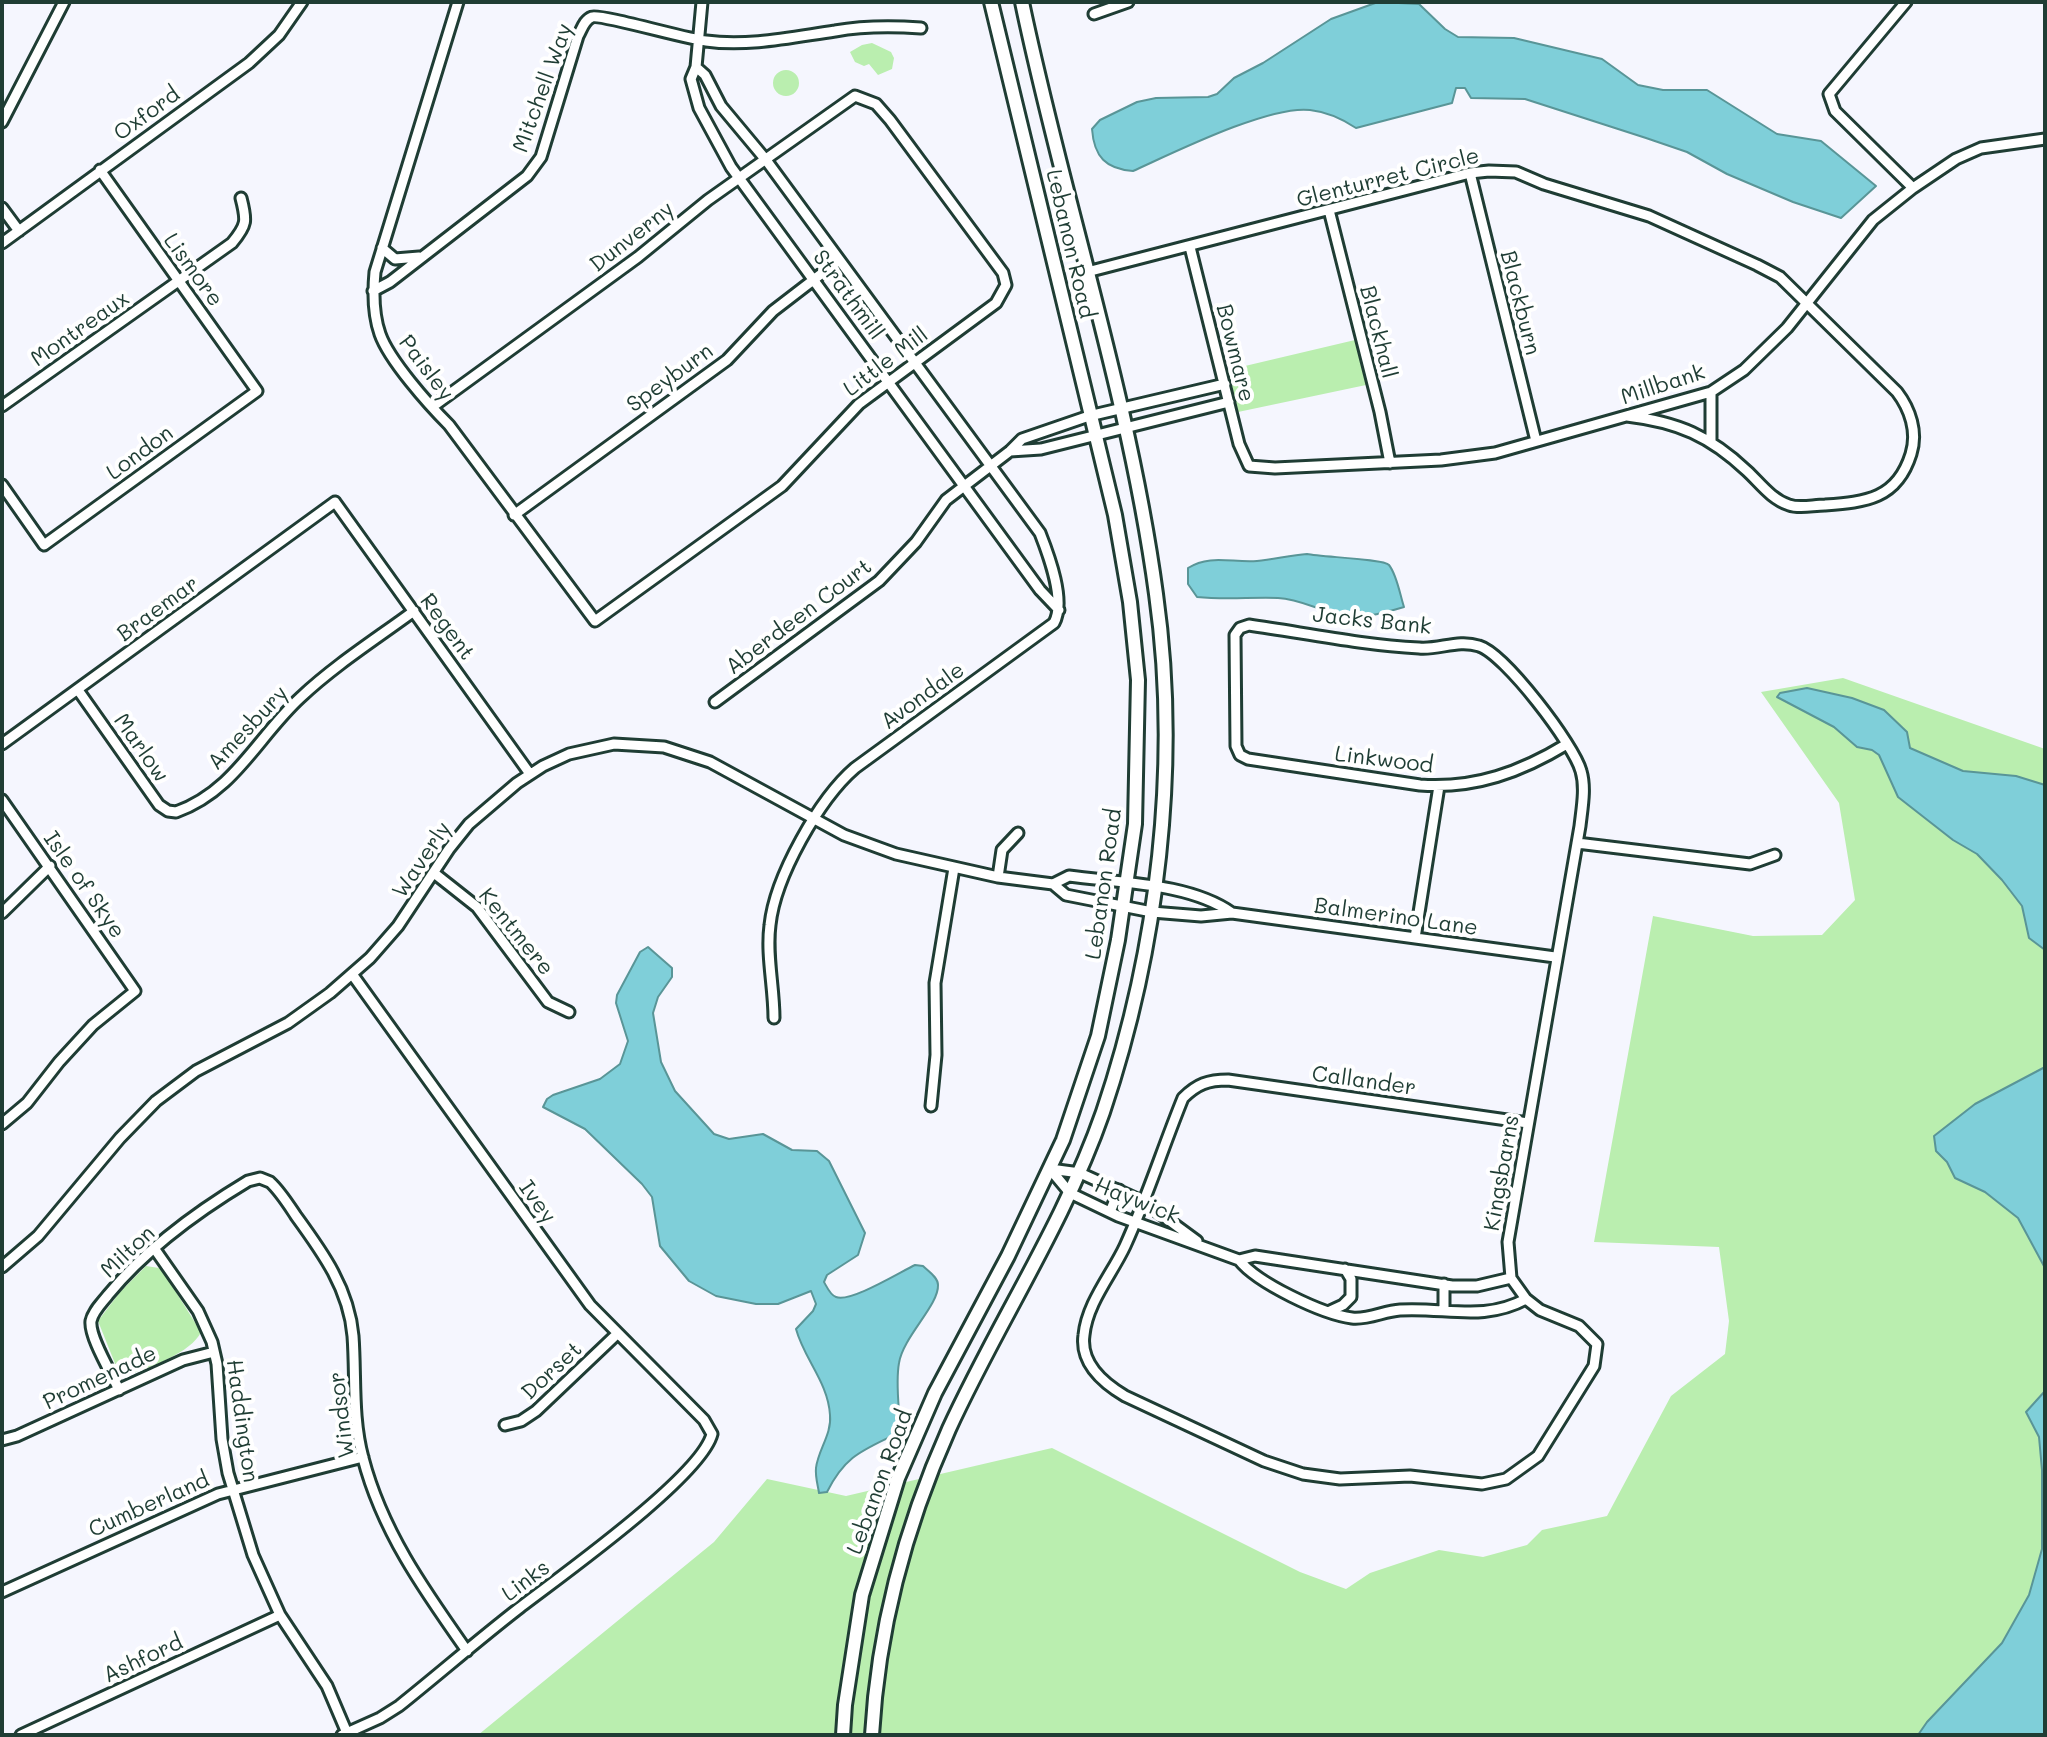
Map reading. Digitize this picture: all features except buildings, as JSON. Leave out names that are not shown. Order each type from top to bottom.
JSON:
[{"type":"main road","name":"Lebanon Road","points":[[843,1735],[862,1595],[898,1478],[935,1393],[1050,1169],[1098,1036],[1135,824],[1138,680],[1130,602],[1115,515],[991,2]]},
{"type":"main road","name":"Lebanon Road","points":[[872,1735],[878,1668],[910,1532],[928,1479],[973,1381],[1039,1258],[1080,1173],[1124,1041],[1152,912],[1161,849],[1163,662],[1149,544],[1022,2]]},
{"type":"street","points":[[2,122],[64,2]]},
{"type":"street","name":"Oxford","points":[[2,243],[249,63],[279,35],[302,2]]},
{"type":"street","name":"Paisley","points":[[458,2],[382,248],[373,291],[381,337],[595,621]]},
{"type":"street","name":"Strathmill","points":[[702,2],[696,67],[691,79],[699,108],[731,167],[1040,590],[1059,610]]},
{"type":"street","points":[[1094,14],[1128,2]]},
{"type":"street","points":[[1906,2],[1829,94],[1835,111],[1913,188]]},
{"type":"street","name":"Mitchell Way","points":[[373,291],[390,282],[527,176],[541,157],[578,36],[587,20],[597,15],[697,40]]},
{"type":"street","points":[[697,40],[743,43],[858,28],[921,28]]},
{"type":"street","name":"Strathmill","points":[[696,67],[705,75],[731,118],[766,160],[1040,533],[1052,563],[1059,610]]},
{"type":"street","name":"Dunverny","points":[[432,407],[638,257],[708,200],[855,96]]},
{"type":"street","name":"Little Mill","points":[[595,621],[782,486],[847,414],[1003,295],[1006,285],[1003,273],[890,120],[876,104],[855,96]]},
{"type":"street","name":"Millbank","points":[[1249,466],[1275,468],[1390,463],[1495,453],[1711,392],[1744,370],[1787,328],[1873,220],[1913,188],[1956,159],[1981,148],[2045,139]]},
{"type":"street","name":"Lismore","points":[[100,170],[257,391]]},
{"type":"street","name":"Glenturret Circle","points":[[1087,272],[1470,173],[1516,172],[1544,184],[1649,216],[1780,277],[1897,392],[1910,409],[1913,450],[1902,476],[1873,499],[1790,506],[1774,497],[1711,441],[1666,423],[1627,416]]},
{"type":"street","name":"Blackburn","points":[[1470,173],[1536,441]]},
{"type":"street","name":"Montreaux","points":[[2,406],[232,243],[243,229],[246,218],[241,198]]},
{"type":"street","points":[[2,208],[19,231]]},
{"type":"street","name":"Blackhall","points":[[1329,210],[1390,463]]},
{"type":"street","name":"Bowmare","points":[[1190,247],[1239,444],[1249,466]]},
{"type":"street","points":[[382,248],[395,259],[419,257]]},
{"type":"street","name":"Speyburn","points":[[514,515],[727,360],[773,311],[838,261]]},
{"type":"street","name":"Aberdeen Court","points":[[715,702],[879,581],[916,542],[946,500],[1022,439],[1089,416],[1225,384]]},
{"type":"street","name":"London","points":[[2,485],[44,545],[257,391]]},
{"type":"street","points":[[1711,392],[1711,441]]},
{"type":"street","points":[[1010,451],[1041,449],[1229,402]]},
{"type":"street","name":"Regent","points":[[335,502],[530,774]]},
{"type":"street","name":"Braemar","points":[[2,744],[335,502]]},
{"type":"street","name":"Avondale","points":[[774,1018],[769,935],[772,911],[779,887],[832,790],[855,768],[1054,623],[1059,610]]},
{"type":"street","name":"Amesbury","points":[[184,809],[226,781],[247,762],[287,710],[312,687],[414,611]]},
{"type":"street","name":"Jacks Bank","points":[[1238,753],[1234,638],[1239,629],[1249,625],[1417,648],[1467,643],[1487,649],[1499,658]]},
{"type":"street","name":"Kingsbarns","points":[[1499,658],[1567,744],[1577,760],[1583,779],[1577,843],[1508,1242],[1511,1278]]},
{"type":"street","name":"Marlow","points":[[78,690],[159,805],[168,811],[184,809]]},
{"type":"street","name":"Waverly","points":[[2,1267],[38,1236],[132,1125],[162,1096],[211,1061],[288,1023],[352,974],[398,926],[469,824],[530,774],[569,754],[597,747],[634,744],[664,747],[710,762],[814,820],[877,848],[954,868],[1053,884],[1066,895],[1123,904]]},
{"type":"street","name":"Linkwood","points":[[1238,753],[1251,760],[1439,786],[1498,778],[1528,766],[1567,744]]},
{"type":"street","points":[[1415,938],[1439,786]]},
{"type":"street","name":"Isle of Skye","points":[[2,800],[135,991],[93,1025],[27,1103],[2,1124]]},
{"type":"street","points":[[998,877],[1002,850],[1018,833]]},
{"type":"street","points":[[1577,843],[1750,864],[1775,855]]},
{"type":"street","points":[[2,913],[50,866]]},
{"type":"street","points":[[931,1106],[936,1055],[935,983],[954,868]]},
{"type":"street","name":"Kentmere","points":[[434,873],[477,907],[548,1002],[569,1012]]},
{"type":"street","name":"Waverly","points":[[1053,884],[1069,876],[1126,883]]},
{"type":"street","name":"Balmerino Lane","points":[[1126,883],[1215,900],[1232,913]]},
{"type":"street","name":"Balmerino Lane","points":[[1123,904],[1152,912],[1201,916],[1232,913],[1555,957]]},
{"type":"street","name":"Ivey","points":[[352,974],[580,1292],[617,1334],[704,1420],[712,1434]]},
{"type":"street","name":"Callander","points":[[1144,1202],[1183,1098],[1195,1087],[1211,1080],[1528,1123]]},
{"type":"street","name":"Haywick","points":[[1050,1169],[1080,1173],[1144,1202],[1207,1247]]},
{"type":"street","name":"Haywick","points":[[1050,1169],[1070,1193],[1134,1223],[1239,1260],[1248,1271],[1292,1295],[1352,1318],[1396,1310],[1501,1311],[1526,1299]]},
{"type":"street","name":"Milton","points":[[119,1390],[91,1330],[93,1316],[122,1278],[154,1248],[241,1185],[260,1178]]},
{"type":"street","name":"Windsor","points":[[260,1178],[275,1186],[319,1247],[345,1297],[353,1336],[354,1403],[363,1457],[375,1496],[397,1547],[467,1651]]},
{"type":"street","points":[[1110,1212],[1119,1190]]},
{"type":"street","points":[[1144,1202],[1083,1335],[1085,1354],[1096,1373],[1107,1386],[1125,1396],[1264,1461],[1303,1474],[1340,1479],[1410,1476],[1482,1484],[1506,1479],[1538,1456],[1594,1366],[1597,1344],[1579,1326],[1540,1310],[1526,1299],[1511,1278]]},
{"type":"street","name":"Haddington","points":[[154,1248],[198,1311],[214,1352],[222,1439],[232,1489],[253,1555],[280,1615],[327,1686],[345,1734]]},
{"type":"street","name":"Haywick","points":[[1239,1260],[1255,1256],[1444,1284],[1477,1286],[1511,1278]]},
{"type":"street","points":[[1330,1311],[1351,1297],[1351,1279],[1345,1269]]},
{"type":"street","points":[[1444,1284],[1444,1309]]},
{"type":"street","name":"Dorset","points":[[505,1425],[521,1421],[536,1411],[617,1334]]},
{"type":"street","name":"Promenade","points":[[2,1440],[17,1436],[192,1356],[214,1352]]},
{"type":"street","name":"Links","points":[[345,1734],[391,1712],[561,1578],[659,1496],[705,1450],[712,1434]]},
{"type":"street","name":"Cumberland","points":[[2,1592],[201,1500],[232,1489],[363,1457]]},
{"type":"street","name":"Ashford","points":[[21,1735],[280,1615]]},
{"type":"green space","points":[[872,43],[891,52],[894,58],[892,69],[878,75],[869,64],[864,66],[855,62],[850,52]]},
{"type":"green space","points":[[786,70],[795,74],[799,83],[795,92],[786,96],[777,92],[773,83],[777,74]]},
{"type":"green space","points":[[1355,340],[1366,385],[1238,412],[1228,370]]},
{"type":"green space","points":[[1843,678],[2045,749],[2045,1735],[478,1735],[714,1542],[767,1479],[846,1496],[1052,1448],[1300,1572],[1346,1589],[1370,1573],[1439,1550],[1483,1557],[1527,1545],[1542,1530],[1607,1516],[1671,1396],[1725,1354],[1729,1321],[1719,1247],[1594,1242],[1653,916],[1753,936],[1822,935],[1855,900],[1839,803],[1761,692]]},
{"type":"green space","points":[[146,1266],[159,1268],[164,1273],[201,1332],[179,1353],[127,1375],[116,1366],[98,1321],[120,1292]]},
{"type":"water","points":[[1378,2],[1419,4],[1458,37],[1514,38],[1602,59],[1638,85],[1663,90],[1707,90],[1777,134],[1821,141],[1876,186],[1841,218],[1727,174],[1687,152],[1525,99],[1471,98],[1465,88],[1456,88],[1452,103],[1356,128],[1317,111],[1292,110],[1271,115],[1196,142],[1133,171],[1115,168],[1103,160],[1095,147],[1092,129],[1100,120],[1137,102],[1217,94],[1234,78],[1331,19]]},
{"type":"water","points":[[1307,554],[1389,565],[1404,607],[1384,613],[1349,616],[1287,599],[1197,597],[1188,584],[1188,568],[1205,561],[1257,561]]},
{"type":"water","points":[[1807,688],[1852,698],[1884,710],[1907,732],[1910,748],[1963,771],[2016,776],[2045,785],[2045,950],[2029,938],[2022,906],[2002,880],[1977,854],[1953,840],[1898,797],[1879,755],[1857,747],[1834,727],[1777,697],[1780,693]]},
{"type":"water","points":[[648,947],[672,968],[672,977],[658,997],[653,1013],[661,1062],[675,1091],[714,1134],[729,1139],[763,1134],[792,1150],[817,1151],[829,1161],[865,1233],[858,1255],[827,1275],[824,1282],[830,1293],[843,1298],[852,1296],[915,1265],[923,1266],[938,1282],[933,1302],[907,1343],[899,1363],[900,1432],[857,1454],[841,1469],[827,1492],[819,1493],[816,1471],[829,1429],[828,1403],[796,1329],[816,1304],[811,1291],[778,1304],[756,1304],[716,1296],[689,1281],[660,1246],[652,1197],[642,1184],[585,1129],[543,1107],[553,1095],[600,1079],[620,1064],[628,1041],[616,1003],[617,995],[640,952]]},
{"type":"water","points":[[2045,1067],[2045,1268],[2018,1218],[1985,1192],[1955,1178],[1947,1162],[1936,1151],[1934,1136],[1975,1104]]},
{"type":"water","points":[[2045,1391],[2045,1735],[1918,1735],[2002,1643],[2029,1595],[2042,1549],[2042,1470],[2039,1437],[2026,1412]]}]
